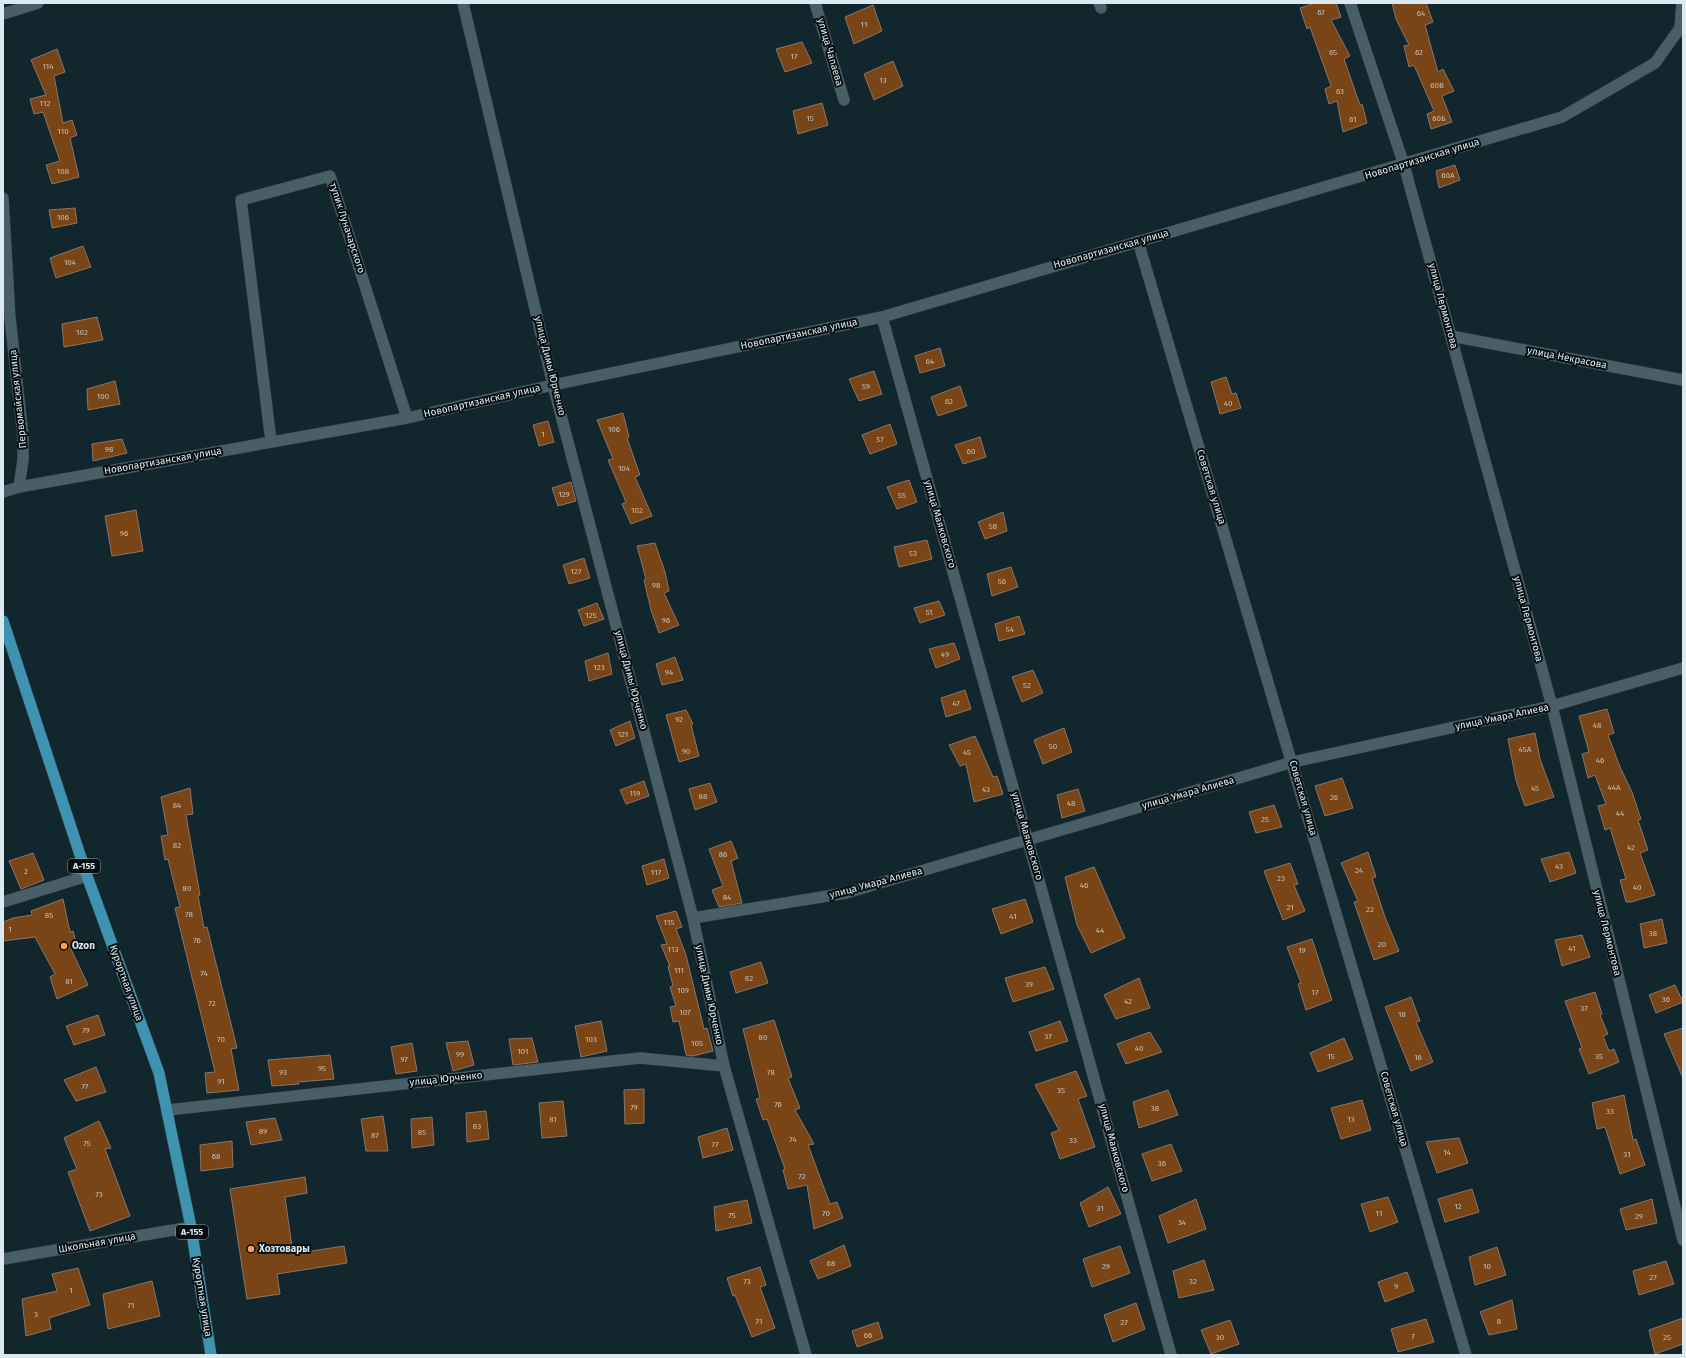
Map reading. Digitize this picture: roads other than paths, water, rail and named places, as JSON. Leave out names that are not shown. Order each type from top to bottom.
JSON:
[{"type":"main road","name":"Курортная улица","points":[[3,621],[87,876],[158,1073],[168,1110],[191,1227],[212,1355]]},
{"type":"street","points":[[3,14],[38,3]]},
{"type":"street","name":"улица Димы Юрченко","points":[[463,3],[554,385],[693,918],[724,1066],[806,1355]]},
{"type":"street","name":"улица Чапаева","points":[[815,3],[844,100]]},
{"type":"street","name":"улица Лермонтова","points":[[1350,3],[1404,165],[1552,706],[1683,1240]]},
{"type":"street","name":"Новопартизанская улица","points":[[20,487],[407,418],[554,385],[882,317],[1138,241],[1404,165],[1562,117],[1655,62],[1680,28],[1682,3]]},
{"type":"street","name":"тупик Луначарского","points":[[272,441],[241,200],[330,176],[407,418]]},
{"type":"street","name":"Первомайская улица","points":[[3,198],[10,318],[23,436],[24,460],[20,487]]},
{"type":"street","name":"Советская улица","points":[[1138,241],[1293,762],[1466,1355]]},
{"type":"street","name":"улица Маяковского","points":[[882,317],[1171,1355]]},
{"type":"street","name":"улица Некрасова","points":[[1451,336],[1683,380]]},
{"type":"street","points":[[3,492],[20,487]]},
{"type":"street","name":"улица Умара Алиева","points":[[693,918],[846,893],[1293,762],[1552,706],[1683,668]]},
{"type":"street","points":[[3,902],[87,876]]},
{"type":"street","name":"улица Юрченко","points":[[168,1110],[640,1058],[724,1066]]},
{"type":"street","name":"Школьная улица","points":[[3,1259],[191,1227]]},
{"type":"place","name":"Ozon","points":[[64,946]]},
{"type":"place","name":"Хозтовары","points":[[251,1249]]}]
